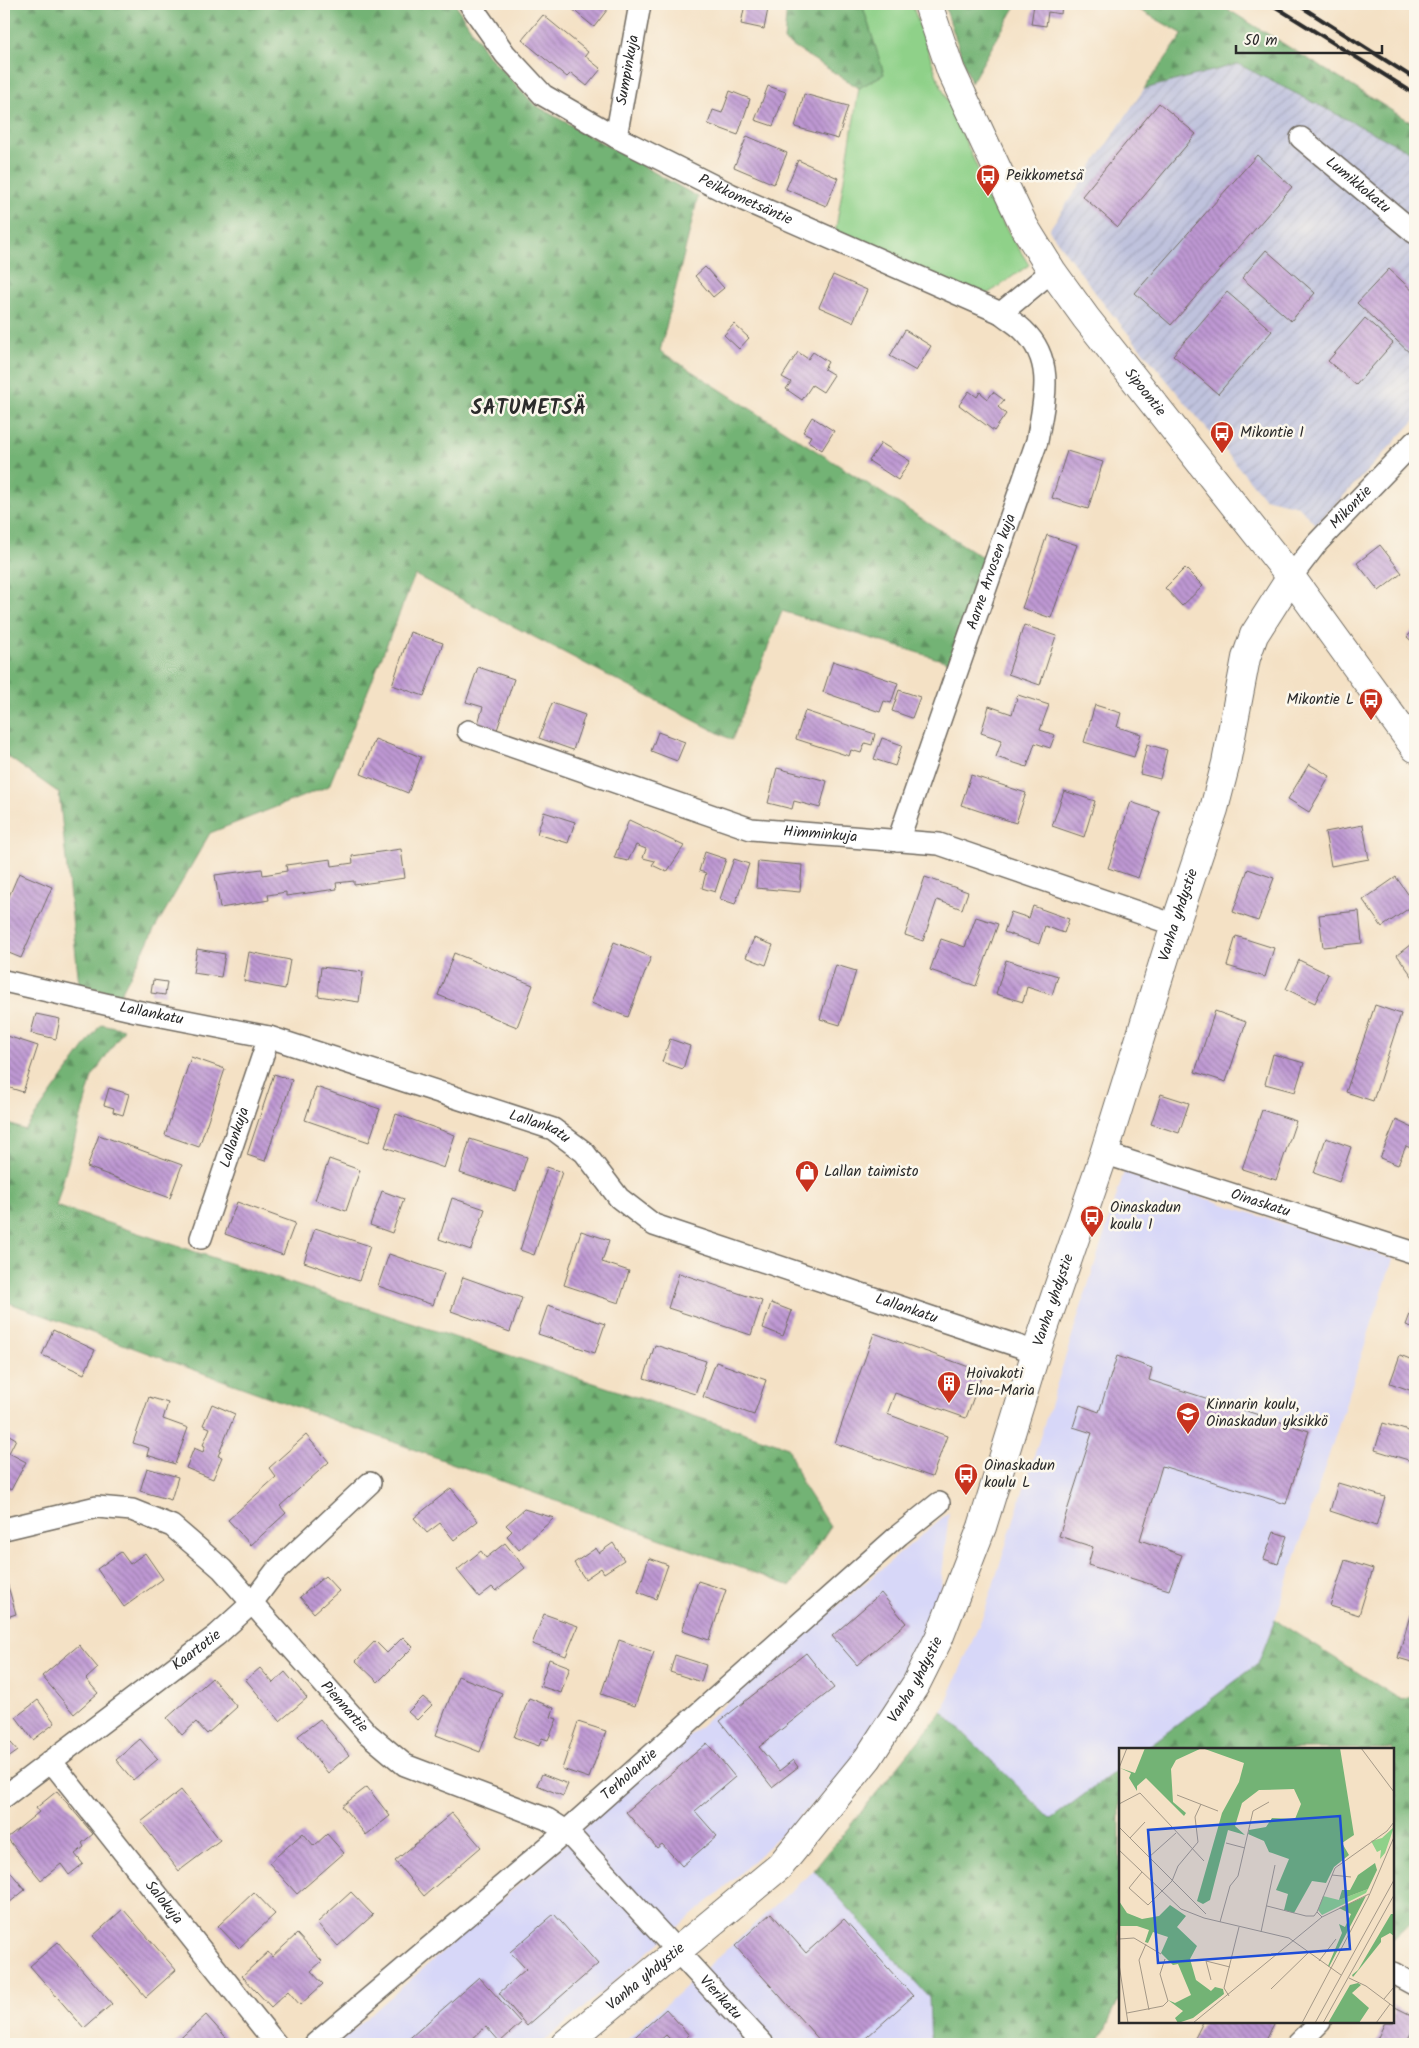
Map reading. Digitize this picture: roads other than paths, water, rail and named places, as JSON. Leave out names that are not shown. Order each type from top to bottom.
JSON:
[{"type":"street","name":"Peikkometsäntie","points":[[470,4],[504,54],[543,95],[616,137],[730,194],[1001,314]]},
{"type":"street","name":"Sumpinkuja","points":[[616,137],[640,4]]},
{"type":"street","name":"Sipoontie","points":[[928,4],[955,80],[1024,226],[1052,271],[1086,318],[1291,577],[1415,748]]},
{"type":"street","name":"Lumikkokatu","points":[[1301,138],[1415,233]]},
{"type":"street","points":[[1001,314],[1052,271]]},
{"type":"street","name":"Aarne Arvosen kuja","points":[[898,841],[1037,440],[1046,386],[1042,355],[1024,330],[1001,314]]},
{"type":"street","name":"Mikontie","points":[[1291,577],[1317,543],[1415,441]]},
{"type":"street","name":"Vanha yhdystie","points":[[565,2044],[647,1974],[677,1952],[780,1866],[868,1758],[916,1684],[939,1638],[982,1527],[1036,1352],[1104,1154],[1219,791],[1246,658],[1254,635],[1291,577]]},
{"type":"street","name":"Himminkuja","points":[[468,731],[751,829],[939,844],[1175,925]]},
{"type":"street","name":"Lallankatu","points":[[4,981],[136,1011],[269,1037],[553,1129],[584,1152],[619,1198],[654,1225],[1036,1352]]},
{"type":"street","name":"Lallankuja","points":[[201,1238],[269,1037]]},
{"type":"street","name":"Oinaskatu","points":[[1104,1154],[1116,1156],[1415,1253]]},
{"type":"street","name":"Kaartotie","points":[[4,1797],[217,1635],[251,1604],[275,1572],[370,1483]]},
{"type":"street","name":"Terholantie","points":[[315,2044],[566,1831],[899,1536],[939,1503]]},
{"type":"street","name":"Piennartie","points":[[4,1529],[97,1507],[132,1510],[172,1526],[222,1569],[368,1734],[405,1765],[547,1819],[566,1831],[677,1952]]},
{"type":"street","name":"Salokuja","points":[[51,1761],[276,2044]]},
{"type":"street","name":"Vierikatu","points":[[677,1952],[763,2044]]},
{"type":"street","points":[[1394,1974],[1415,1986]]},
{"type":"street","points":[[1298,2044],[1319,2023]]},
{"type":"railway","points":[[1271,4],[1415,94]]},
{"type":"railway","points":[[1297,4],[1415,79]]},
{"type":"place","name":"Peikkometsä","points":[[988,197]]},
{"type":"place","name":"Mikontie I","points":[[1222,454]]},
{"type":"place","name":"Mikontie L","points":[[1371,721]]},
{"type":"place","name":"Lallan taimisto","points":[[807,1193]]},
{"type":"place","name":"Oinaskadun koulu I","points":[[1092,1238]]},
{"type":"place","name":"Hoivakoti Elna-Maria","points":[[949,1404]]},
{"type":"place","name":"Kinnarin koulu, Oinaskadun yksikkö","points":[[1188,1435]]},
{"type":"place","name":"Oinaskadun koulu L","points":[[966,1496]]},
{"type":"district","name":"SATUMETSÄ","points":[[529,409]]}]
